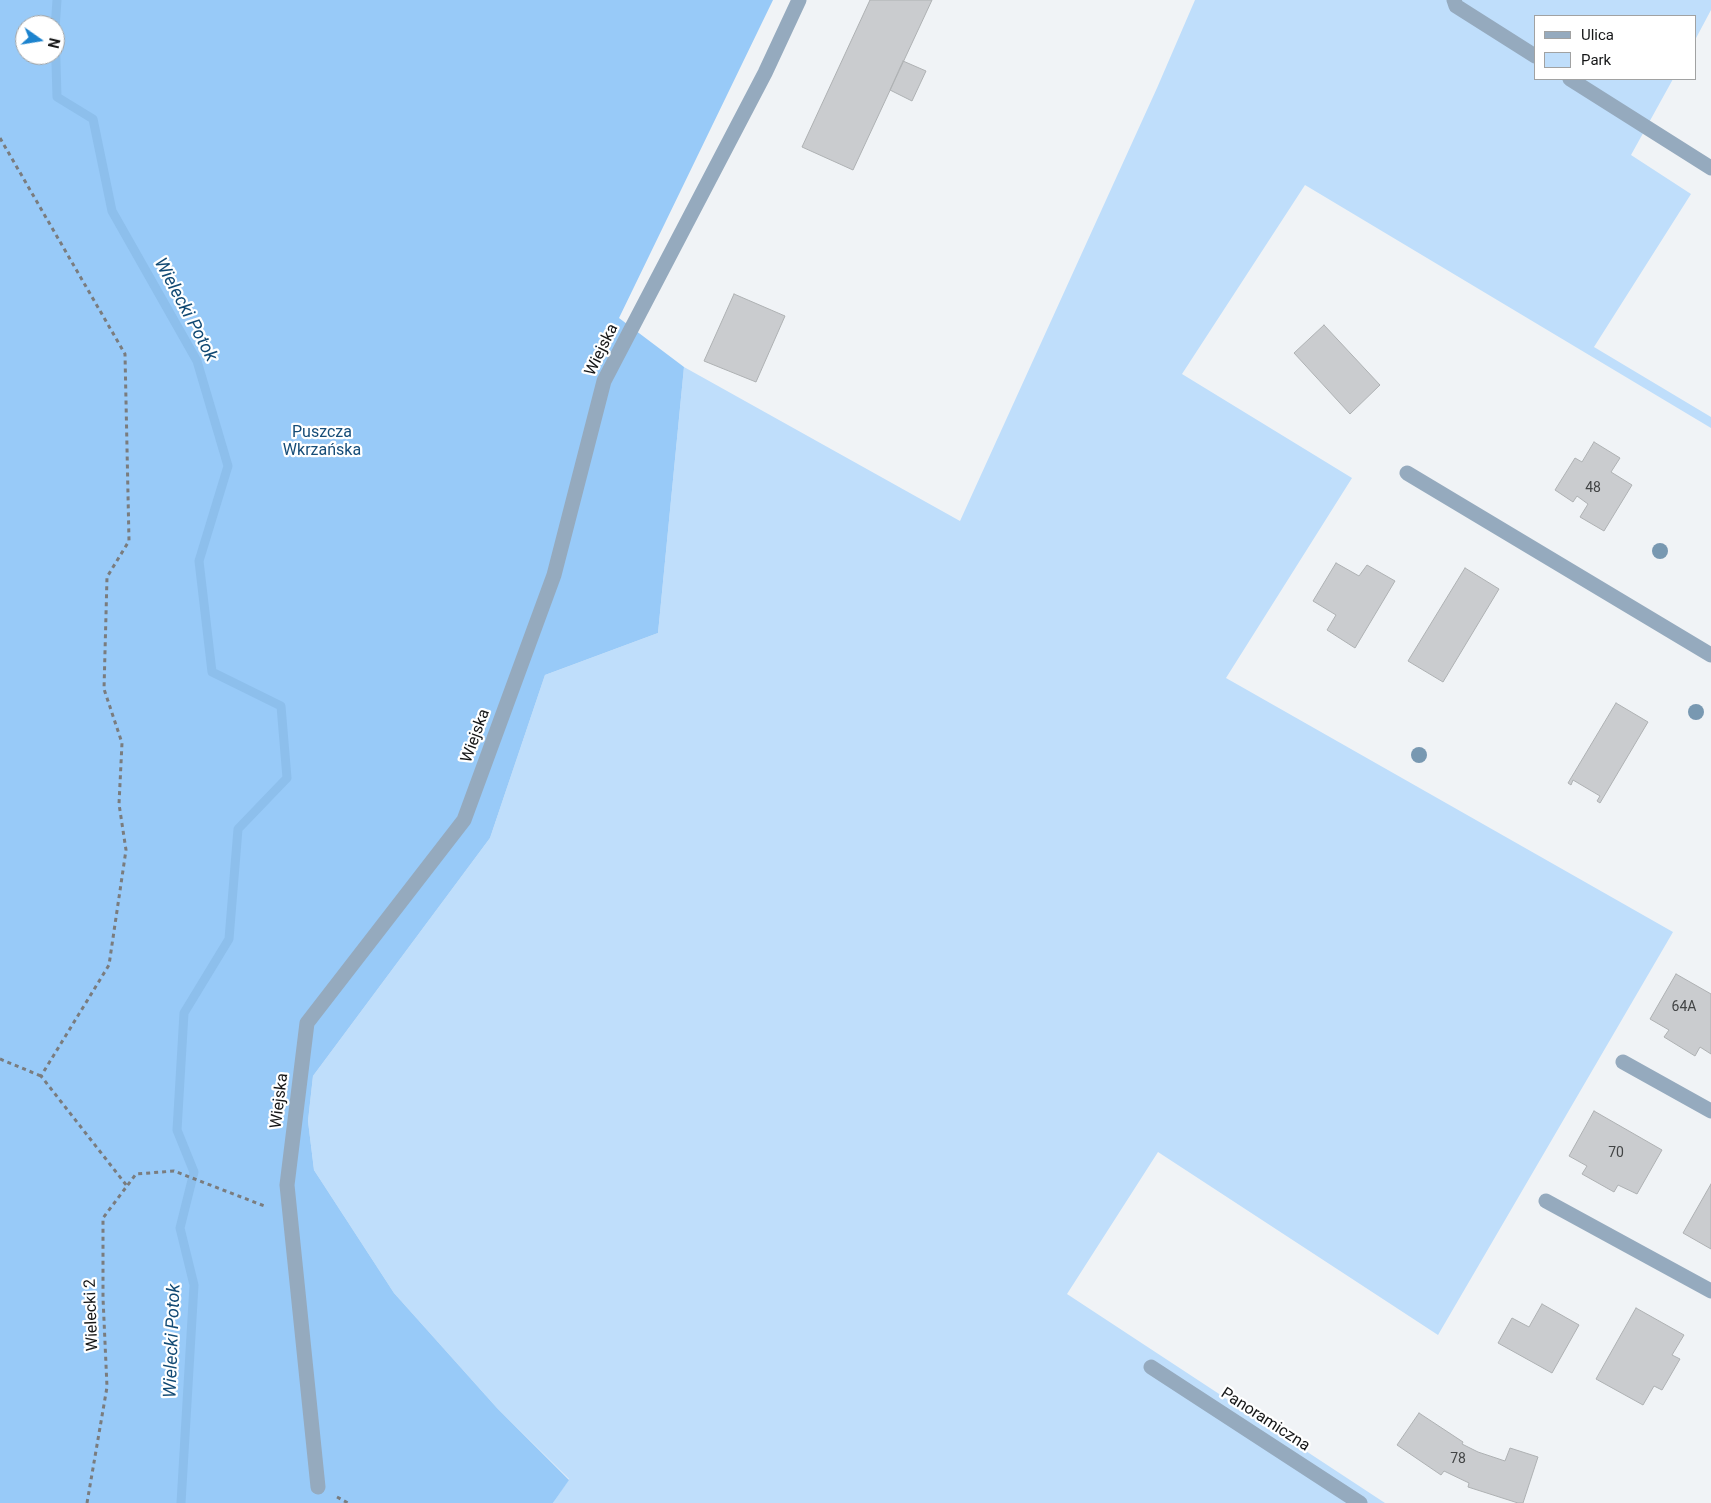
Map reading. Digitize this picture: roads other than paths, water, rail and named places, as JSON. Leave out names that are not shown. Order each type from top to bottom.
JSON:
[{"type":"street","name":"Wiejska","points":[[318,1487],[288,1186],[307,1023],[464,820],[554,575],[604,381],[765,73],[799,0]]},
{"type":"street","points":[[1454,0],[1456,6],[1534,55]]},
{"type":"street","points":[[1572,80],[1711,168]]},
{"type":"street","points":[[1407,474],[1711,655]]},
{"type":"street","points":[[1623,1062],[1711,1111]]},
{"type":"street","points":[[1546,1201],[1711,1291]]},
{"type":"street","name":"Panoramiczna","points":[[1151,1367],[1360,1503]]},
{"type":"waterway","name":"Wielecki Potok","points":[[57,0],[55,29],[57,97],[93,119],[112,211],[197,361],[228,466],[199,561],[212,672],[281,706],[287,778],[238,829],[229,939],[184,1013],[177,1130],[194,1172],[180,1228],[194,1285],[181,1503]]},
{"type":"park label","name":"Puszcza Wkrzańska","points":[[322,442]]}]
